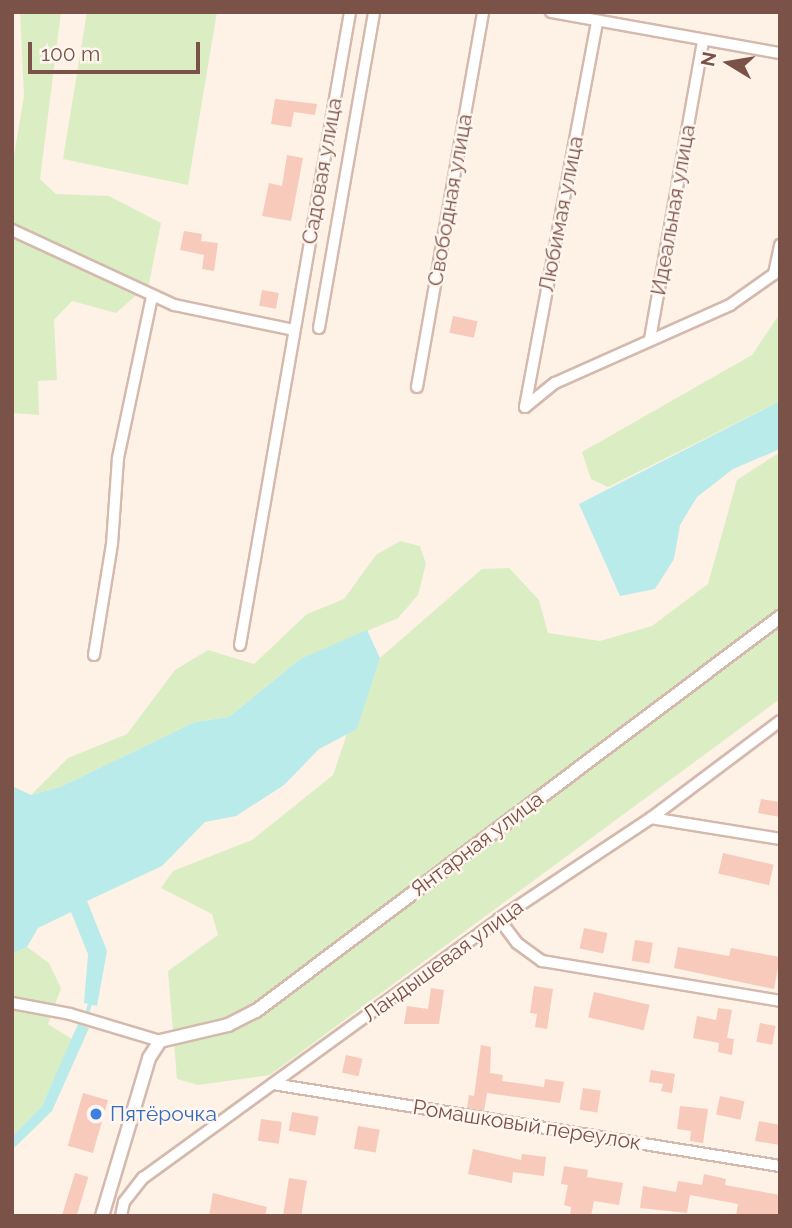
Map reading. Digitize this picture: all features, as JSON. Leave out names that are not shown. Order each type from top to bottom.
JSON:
[{"type":"street","name":"Садовая улица","points":[[240,645],[350,12]]},
{"type":"street","name":"Садовая улица","points":[[320,328],[374,12]]},
{"type":"street","name":"Свободная улица","points":[[417,387],[483,12]]},
{"type":"street","points":[[551,12],[780,53]]},
{"type":"street","name":"Любимая улица","points":[[597,20],[525,407],[555,383],[650,339]]},
{"type":"street","name":"Идеальная улица","points":[[650,339],[704,40]]},
{"type":"street","points":[[12,230],[152,297],[294,330]]},
{"type":"street","points":[[650,339],[730,304],[774,274],[780,245]]},
{"type":"street","points":[[94,655],[112,544],[118,458],[152,297]]},
{"type":"street","name":"Янтарная улица","points":[[160,1041],[228,1025],[256,1011],[780,617]]},
{"type":"street","name":"Ландышевая улица","points":[[121,1216],[124,1202],[143,1178],[499,919],[650,818],[780,721]]},
{"type":"street","points":[[650,818],[780,839]]},
{"type":"street","points":[[499,919],[517,943],[542,961],[780,1001]]},
{"type":"street","points":[[12,1003],[70,1014],[160,1041],[149,1058],[102,1216]]},
{"type":"street","name":"Ромашковый переулок","points":[[273,1084],[780,1167]]},
{"type":"green space","points":[[20,12],[61,12],[40,179],[56,194],[109,196],[161,223],[149,284],[116,313],[72,301],[54,320],[57,380],[38,381],[39,415],[12,413],[12,167],[24,96]]},
{"type":"green space","points":[[87,12],[217,12],[188,185],[63,159]]},
{"type":"green space","points":[[780,313],[780,401],[608,487],[591,479],[582,452],[752,355]]},
{"type":"green space","points":[[780,452],[780,699],[270,1075],[198,1085],[177,1079],[168,971],[218,935],[212,914],[161,888],[173,871],[252,840],[333,775],[347,734],[357,728],[380,658],[482,569],[509,568],[539,600],[548,633],[600,641],[652,626],[708,584],[737,480]]},
{"type":"green space","points":[[400,541],[420,546],[426,564],[418,595],[398,618],[300,659],[229,717],[195,722],[60,787],[31,795],[68,758],[127,734],[175,670],[208,650],[254,664],[307,614],[344,599],[376,555]]},
{"type":"green space","points":[[27,947],[49,963],[61,988],[48,1024],[72,1039],[42,1106],[12,1137],[12,954]]},
{"type":"water","points":[[780,401],[780,449],[733,469],[697,497],[680,525],[674,559],[655,589],[620,596],[579,504]]},
{"type":"water","points":[[367,630],[380,658],[357,729],[319,749],[284,785],[236,816],[205,822],[162,866],[87,901],[107,951],[97,1006],[84,1003],[88,954],[71,912],[38,928],[27,947],[12,954],[12,786],[31,795],[60,787],[195,722],[229,717],[300,659]]},
{"type":"water","points":[[78,1024],[89,1028],[52,1111],[12,1150],[12,1137],[42,1106]]},
{"type":"building","points":[[275,99],[317,104],[315,115],[294,112],[291,127],[271,124]]},
{"type":"building","points":[[287,155],[303,158],[291,221],[262,216],[269,183],[282,186]]},
{"type":"building","points":[[184,231],[202,234],[201,241],[218,243],[214,271],[202,269],[204,255],[180,250]]},
{"type":"building","points":[[262,290],[279,293],[276,309],[259,306]]},
{"type":"building","points":[[453,316],[477,321],[474,338],[449,333]]},
{"type":"building","points":[[761,799],[780,802],[780,817],[758,813]]},
{"type":"building","points":[[723,853],[774,865],[769,885],[718,873]]},
{"type":"building","points":[[584,928],[607,933],[603,954],[580,949]]},
{"type":"building","points":[[635,940],[653,943],[649,964],[632,961]]},
{"type":"building","points":[[678,947],[729,956],[731,948],[780,957],[774,989],[674,968]]},
{"type":"building","points":[[534,986],[553,989],[547,1029],[535,1027],[537,1014],[530,1013]]},
{"type":"building","points":[[431,988],[444,990],[439,1024],[404,1024],[407,1006],[428,1009]]},
{"type":"building","points":[[594,992],[650,1005],[644,1030],[588,1017]]},
{"type":"building","points":[[718,1008],[732,1010],[727,1038],[734,1039],[732,1055],[718,1052],[719,1043],[693,1038],[697,1016],[716,1020]]},
{"type":"building","points":[[760,1023],[776,1026],[772,1045],[756,1042]]},
{"type":"building","points":[[481,1045],[491,1047],[490,1073],[503,1075],[502,1081],[544,1087],[545,1079],[564,1082],[560,1103],[487,1093],[484,1111],[467,1108],[469,1095],[474,1096]]},
{"type":"building","points":[[346,1055],[363,1059],[359,1076],[342,1073]]},
{"type":"building","points":[[651,1070],[675,1074],[672,1093],[661,1091],[663,1084],[649,1082]]},
{"type":"building","points":[[583,1088],[601,1091],[597,1113],[580,1110]]},
{"type":"building","points":[[83,1093],[108,1100],[93,1153],[68,1146]]},
{"type":"building","points":[[720,1096],[744,1101],[741,1120],[716,1115]]},
{"type":"building","points":[[680,1106],[708,1109],[703,1143],[690,1141],[691,1131],[677,1129]]},
{"type":"building","points":[[292,1112],[319,1117],[315,1135],[289,1131]]},
{"type":"building","points":[[261,1119],[282,1122],[279,1144],[258,1141]]},
{"type":"building","points":[[759,1121],[780,1125],[780,1145],[755,1141]]},
{"type":"building","points":[[358,1126],[380,1130],[376,1152],[354,1149]]},
{"type":"building","points":[[473,1149],[521,1160],[522,1154],[546,1157],[544,1176],[513,1172],[512,1183],[468,1174]]},
{"type":"building","points":[[564,1166],[588,1170],[587,1177],[623,1183],[619,1205],[594,1201],[591,1216],[570,1216],[571,1207],[564,1205],[568,1185],[561,1184]]},
{"type":"building","points":[[75,1173],[88,1177],[76,1216],[62,1215]]},
{"type":"building","points":[[704,1174],[726,1179],[725,1185],[780,1195],[780,1216],[736,1216],[738,1204],[690,1195],[687,1213],[640,1208],[643,1186],[676,1192],[678,1181],[702,1185]]},
{"type":"building","points":[[289,1178],[307,1181],[301,1216],[283,1216]]},
{"type":"building","points":[[213,1193],[267,1207],[265,1216],[209,1216]]},
{"type":"waterway","points":[[86,1018],[91,1001]]},
{"type":"place","name":"Пятёрочка","points":[[96,1114]]}]
